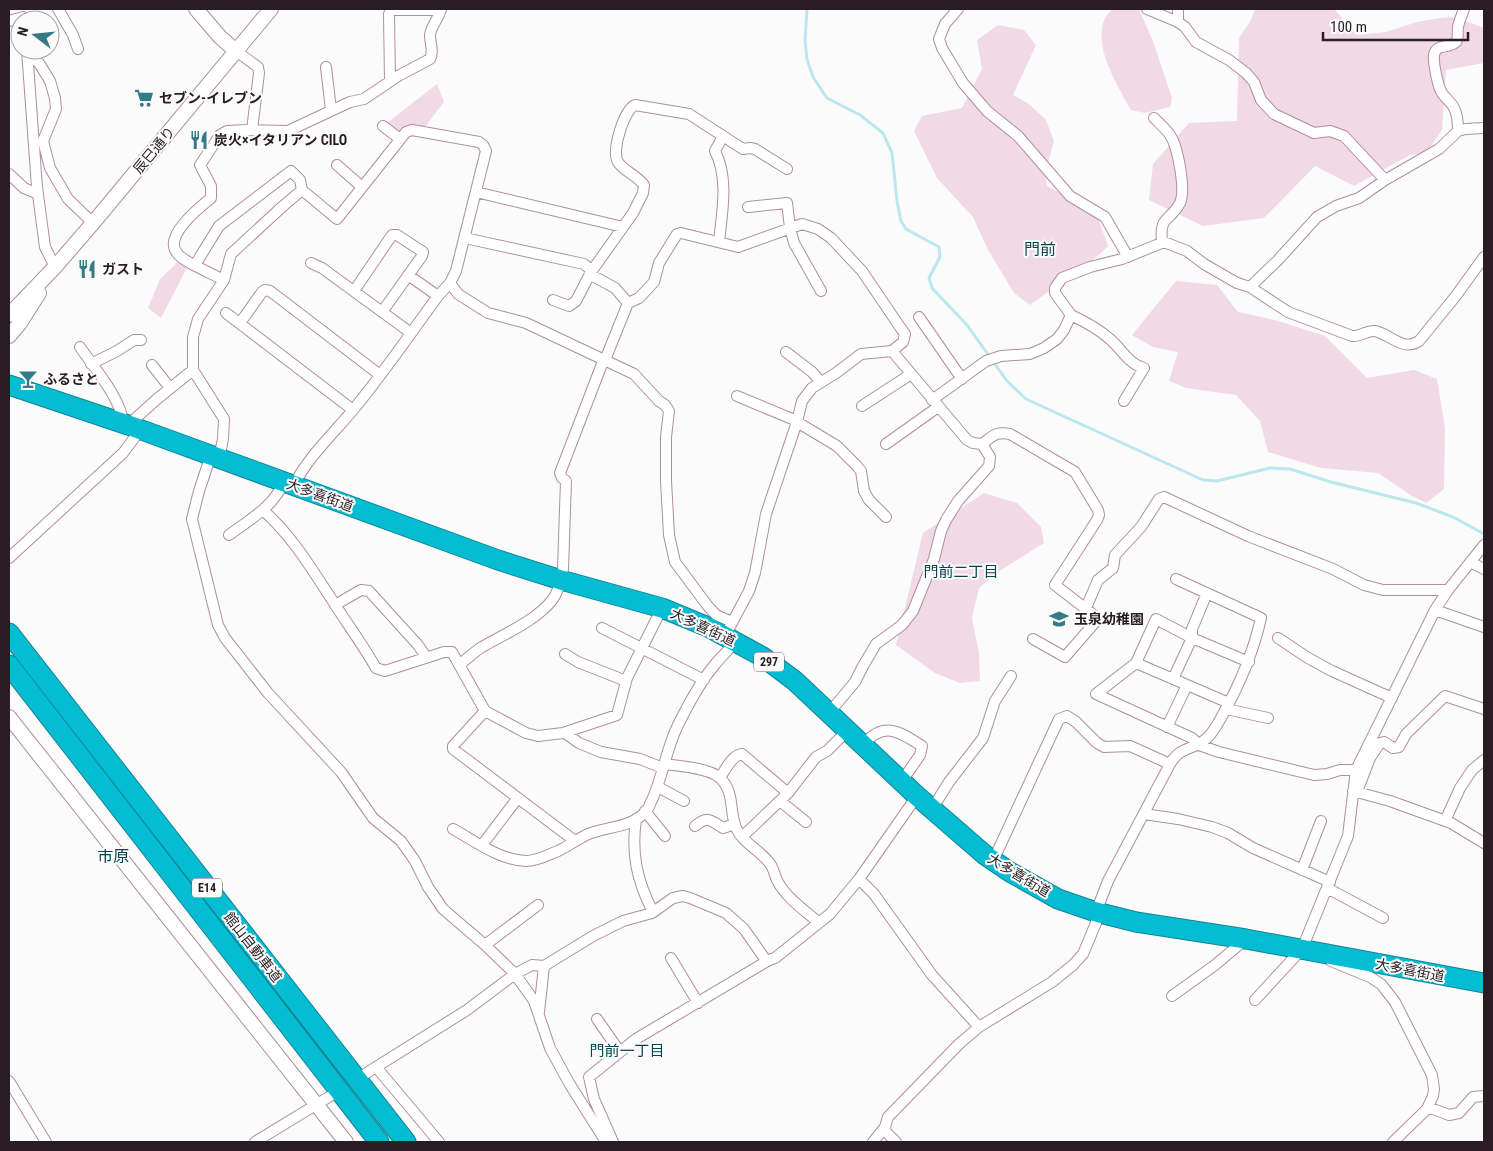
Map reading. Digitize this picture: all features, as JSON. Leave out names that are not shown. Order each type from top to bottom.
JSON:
[{"type":"highway","name":"大多喜街道","points":[[9,385],[215,456],[481,554],[561,580],[662,608],[731,633],[795,681],[917,796],[993,862],[1058,898],[1096,912],[1136,922],[1246,939],[1484,983]]},
{"type":"highway","name":"館山自動車道","points":[[9,633],[406,1142]]},
{"type":"highway","name":"館山自動車道","points":[[9,665],[379,1142]]},
{"type":"street","points":[[58,9],[78,49]]},
{"type":"street","points":[[196,9],[220,37],[258,67],[259,73],[252,130]]},
{"type":"street","name":"辰巳通り","points":[[9,315],[55,267],[93,223],[270,9]]},
{"type":"street","points":[[224,280],[195,265],[176,252],[174,245],[178,232],[184,222],[211,198],[212,186],[200,165],[220,135],[227,131],[288,131],[350,102],[364,99],[390,81],[430,59],[432,55],[430,33],[441,9],[391,10],[389,14],[390,81]]},
{"type":"street","points":[[958,9],[945,24],[939,39],[942,48],[962,83],[987,111],[1018,136],[1070,196],[1105,217],[1128,256]]},
{"type":"street","points":[[1147,9],[1178,22],[1196,42],[1229,60],[1246,73],[1254,82],[1261,100],[1274,114],[1314,133],[1330,131],[1344,136],[1385,180]]},
{"type":"street","points":[[1178,9],[1178,22]]},
{"type":"street","points":[[1458,131],[1453,106],[1438,86],[1434,55],[1438,48],[1454,44],[1457,40],[1458,28],[1464,9]]},
{"type":"street","points":[[28,60],[38,194],[45,247],[55,267]]},
{"type":"street","points":[[36,60],[50,81],[55,98],[56,109],[43,142],[50,168],[68,199],[93,223]]},
{"type":"street","points":[[326,67],[331,110]]},
{"type":"street","points":[[553,300],[569,306],[573,304],[591,272],[633,213],[643,194],[644,184],[618,163],[616,157],[624,116],[630,107],[635,105],[689,114],[743,149],[755,149],[787,169]]},
{"type":"street","points":[[1154,118],[1170,135],[1176,148],[1183,193],[1180,203],[1166,218],[1160,228],[1162,242]]},
{"type":"street","points":[[383,126],[400,139]]},
{"type":"street","points":[[1250,287],[1278,260],[1316,217],[1336,206],[1359,198],[1385,180],[1439,149],[1458,131],[1484,128]]},
{"type":"street","points":[[195,265],[218,226],[291,171],[300,180],[302,190],[337,219],[406,132],[412,130],[479,142],[486,151],[465,238],[456,271],[450,283],[438,296],[353,410],[298,477],[289,483],[264,511],[229,535]]},
{"type":"street","points":[[719,242],[723,196],[722,164],[715,151],[723,136]]},
{"type":"street","points":[[337,165],[362,187]]},
{"type":"street","points":[[9,174],[24,188],[38,194]]},
{"type":"street","points":[[302,190],[231,254],[224,280],[198,319],[193,337],[193,370],[224,420],[223,439],[199,491],[192,519],[218,625],[225,638],[268,693],[341,772],[373,818],[400,841],[415,861],[428,887],[443,909],[515,974],[534,1001],[555,1057],[569,1083],[606,1142]]},
{"type":"street","points":[[476,192],[622,227]]},
{"type":"street","points":[[748,207],[787,203],[794,243],[821,291]]},
{"type":"street","points":[[453,829],[501,855],[527,861],[541,858],[590,833],[628,824],[646,812],[658,787],[668,749],[677,726],[704,680],[714,666],[730,650],[731,633],[755,573],[766,514],[802,401],[812,388],[861,354],[892,351],[904,342],[905,334],[862,272],[831,238],[818,229],[802,224],[738,247],[681,233],[677,234],[659,263],[654,282],[639,298],[628,303],[560,473],[566,481],[561,580],[554,598],[541,611],[514,630],[480,648],[460,664]]},
{"type":"street","points":[[354,291],[392,235],[397,235],[423,252],[382,312]]},
{"type":"street","points":[[465,238],[584,264],[593,276],[615,288],[628,303]]},
{"type":"street","points":[[1124,401],[1144,368],[1136,366],[1111,340],[1091,324],[1072,315],[1055,293],[1055,288],[1062,278],[1090,267],[1128,256],[1162,242],[1175,245],[1187,251],[1204,264],[1238,283],[1250,287],[1288,312],[1352,336],[1358,337],[1370,331],[1377,331],[1407,346],[1414,345],[1419,341],[1455,297],[1484,256]]},
{"type":"street","points":[[311,264],[322,268],[411,333]]},
{"type":"street","name":"辰巳通り","points":[[9,336],[20,323],[55,267]]},
{"type":"street","points":[[408,275],[438,296]]},
{"type":"street","points":[[450,283],[458,294],[488,312],[526,323],[634,374],[659,401],[666,405],[669,411],[666,437],[669,535],[675,562],[707,606],[731,633]]},
{"type":"street","points":[[240,323],[262,292],[265,290],[270,291],[380,375]]},
{"type":"street","points":[[226,312],[353,410]]},
{"type":"street","points":[[886,444],[986,361],[1001,356],[1030,354],[1044,348],[1057,339],[1072,315]]},
{"type":"street","points":[[919,317],[962,379]]},
{"type":"street","points":[[91,364],[134,340],[141,340]]},
{"type":"street","points":[[80,347],[113,395],[131,426]]},
{"type":"street","points":[[829,713],[855,682],[876,644],[902,625],[913,611],[934,559],[941,531],[946,520],[958,501],[991,462],[982,444],[967,440],[892,351]]},
{"type":"street","points":[[786,352],[812,372],[821,382]]},
{"type":"street","points":[[152,365],[170,388]]},
{"type":"street","points":[[9,558],[123,453],[131,426],[170,388],[193,370]]},
{"type":"street","points":[[862,406],[911,374]]},
{"type":"street","points":[[737,396],[797,421],[837,446],[861,471],[864,491],[869,500],[886,517]]},
{"type":"street","points":[[982,444],[1001,432],[1010,434],[1075,472],[1098,510],[1099,515],[1056,585],[1086,608],[1097,620],[1065,657],[1033,640]]},
{"type":"street","points":[[1086,608],[1098,580],[1113,568],[1115,555],[1141,527],[1159,499],[1164,497],[1248,536],[1332,569],[1364,586],[1383,590],[1448,590]]},
{"type":"street","points":[[264,511],[293,542],[378,670],[384,671],[426,657],[444,652],[452,652],[485,711],[526,733],[538,736],[564,733],[617,715],[626,681],[662,608]]},
{"type":"street","points":[[1255,1000],[1310,951],[1329,885],[1348,836],[1355,792],[1356,770],[1436,610],[1448,590],[1484,545]]},
{"type":"street","points":[[1470,562],[1484,569]]},
{"type":"street","points":[[873,1142],[885,1126],[888,1117],[959,1044],[979,1028],[1052,982],[1083,954],[1096,923],[1096,912],[1117,864],[1174,757],[1183,750],[1198,745],[1209,737],[1242,680],[1254,647],[1261,618],[1176,579]]},
{"type":"street","points":[[335,605],[361,590],[369,591],[418,645],[426,657]]},
{"type":"street","points":[[1173,678],[1192,638],[1192,629],[1207,593]]},
{"type":"street","points":[[1436,610],[1484,628]]},
{"type":"street","points":[[1248,662],[1192,638],[1156,618],[1136,663],[1096,694],[1192,738],[1198,745],[1314,775],[1340,770],[1356,770]]},
{"type":"street","points":[[602,628],[704,680]]},
{"type":"street","points":[[1278,638],[1332,671],[1392,698]]},
{"type":"street","points":[[565,654],[578,662],[626,681]]},
{"type":"street","points":[[1136,663],[1187,684],[1227,706],[1268,718]]},
{"type":"street","points":[[932,809],[949,782],[983,738],[995,701],[1010,676]]},
{"type":"street","points":[[1167,727],[1187,684]]},
{"type":"street","points":[[1355,792],[1370,758],[1380,743],[1384,742],[1393,748],[1399,747],[1406,734],[1445,696],[1484,709]]},
{"type":"street","points":[[485,711],[452,749],[575,841]]},
{"type":"street","points":[[9,716],[346,1142]]},
{"type":"street","points":[[993,862],[1059,719],[1068,716],[1104,747],[1130,746],[1170,764]]},
{"type":"street","points":[[742,837],[788,793],[816,757],[827,751],[848,730]]},
{"type":"street","points":[[863,745],[871,736],[885,730],[902,733],[922,746],[920,756],[902,781]]},
{"type":"street","points":[[564,733],[580,743],[601,752],[640,759],[664,766],[686,767],[715,774],[730,793],[736,829],[771,865],[778,883],[785,893],[819,923]]},
{"type":"street","points":[[720,778],[734,758],[738,754],[742,754],[788,793]]},
{"type":"street","points":[[1445,821],[1460,788],[1472,770],[1484,760]]},
{"type":"street","points":[[658,787],[684,801]]},
{"type":"street","points":[[1355,792],[1390,800],[1445,821],[1484,843]]},
{"type":"street","points":[[613,1142],[594,1099],[589,1077],[636,1039],[775,958],[830,914],[860,879],[917,796]]},
{"type":"street","points":[[482,846],[517,799]]},
{"type":"street","points":[[780,801],[806,822]]},
{"type":"street","points":[[646,812],[665,836]]},
{"type":"street","points":[[1144,814],[1178,819],[1228,833],[1253,848],[1302,870],[1384,918]]},
{"type":"street","points":[[636,819],[635,865],[645,896],[653,912]]},
{"type":"street","points":[[695,826],[704,819],[708,819],[723,828],[735,824]]},
{"type":"street","points":[[1302,870],[1321,821]]},
{"type":"street","points":[[860,879],[874,894],[932,975],[979,1028]]},
{"type":"street","points":[[365,1074],[467,1010],[515,974],[532,965],[544,966],[593,936],[623,921],[653,912],[673,898],[683,896],[726,913],[744,929],[764,958],[769,960]]},
{"type":"street","points":[[485,945],[538,904]]},
{"type":"street","points":[[1172,996],[1215,965],[1246,939]]},
{"type":"street","points":[[1310,951],[1380,984],[1395,1002],[1432,1075],[1434,1089],[1428,1107],[1412,1126],[1394,1142]]},
{"type":"street","points":[[670,958],[698,1003]]},
{"type":"street","points":[[539,1016],[544,966]]},
{"type":"street","points":[[596,1019],[620,1052]]},
{"type":"street","points":[[376,1067],[439,1142]]},
{"type":"street","points":[[9,1080],[46,1142]]},
{"type":"street","points":[[255,1142],[332,1095]]},
{"type":"street","points":[[1428,1107],[1449,1115],[1459,1113],[1473,1097],[1484,1096]]},
{"type":"street","points":[[885,1126],[886,1132],[896,1142]]},
{"type":"shaded area","points":[[1112,9],[1139,9],[1154,44],[1172,98],[1170,107],[1145,113],[1131,110],[1114,78],[1104,53],[1102,29],[1105,18]]},
{"type":"shaded area","points":[[1255,9],[1334,9],[1357,35],[1386,32],[1417,22],[1455,17],[1484,28],[1484,63],[1446,70],[1442,130],[1426,153],[1410,155],[1354,186],[1315,166],[1264,218],[1203,226],[1149,200],[1153,164],[1189,123],[1237,121],[1239,38],[1251,20]]},
{"type":"shaded area","points":[[998,25],[1024,30],[1036,45],[1013,95],[1029,104],[1046,120],[1054,141],[1046,170],[1047,186],[1081,204],[1098,218],[1108,246],[1100,254],[1030,305],[1014,293],[987,248],[973,217],[937,178],[914,131],[922,116],[962,108],[982,69],[977,40]]},
{"type":"shaded area","points":[[437,84],[444,102],[421,132],[400,139],[383,126]]},
{"type":"shaded area","points":[[182,258],[190,262],[161,318],[148,308],[160,279]]},
{"type":"shaded area","points":[[1176,281],[1217,285],[1238,312],[1275,320],[1325,336],[1367,378],[1414,370],[1437,379],[1445,428],[1444,489],[1426,503],[1378,473],[1321,468],[1268,452],[1260,421],[1236,395],[1186,388],[1169,381],[1178,352],[1153,347],[1132,335]]},
{"type":"shaded area","points":[[984,493],[1017,503],[1041,527],[1044,543],[1001,570],[979,588],[972,618],[979,653],[980,681],[960,683],[935,673],[896,645],[923,533]]},
{"type":"waterway","points":[[807,9],[805,41],[807,59],[813,77],[827,98],[860,115],[883,133],[892,153],[901,221],[906,229],[939,247],[940,257],[929,278],[932,288],[967,325],[1007,381],[1026,399],[1203,480],[1217,481],[1270,468],[1290,469],[1331,482],[1416,503],[1453,517],[1484,534]]},
{"type":"place","name":"セブン-イレブン","points":[[144,98]]},
{"type":"place","name":"炭火×イタリアン CILO","points":[[199,140]]},
{"type":"place","name":"ガスト","points":[[87,269]]},
{"type":"place","name":"ふるさと","points":[[28,379]]},
{"type":"place","name":"玉泉幼稚園","points":[[1059,619]]},
{"type":"district","name":"門前","points":[[1040,249]]},
{"type":"district","name":"門前二丁目","points":[[961,572]]},
{"type":"district","name":"市原","points":[[113,856]]},
{"type":"district","name":"門前一丁目","points":[[627,1051]]}]
